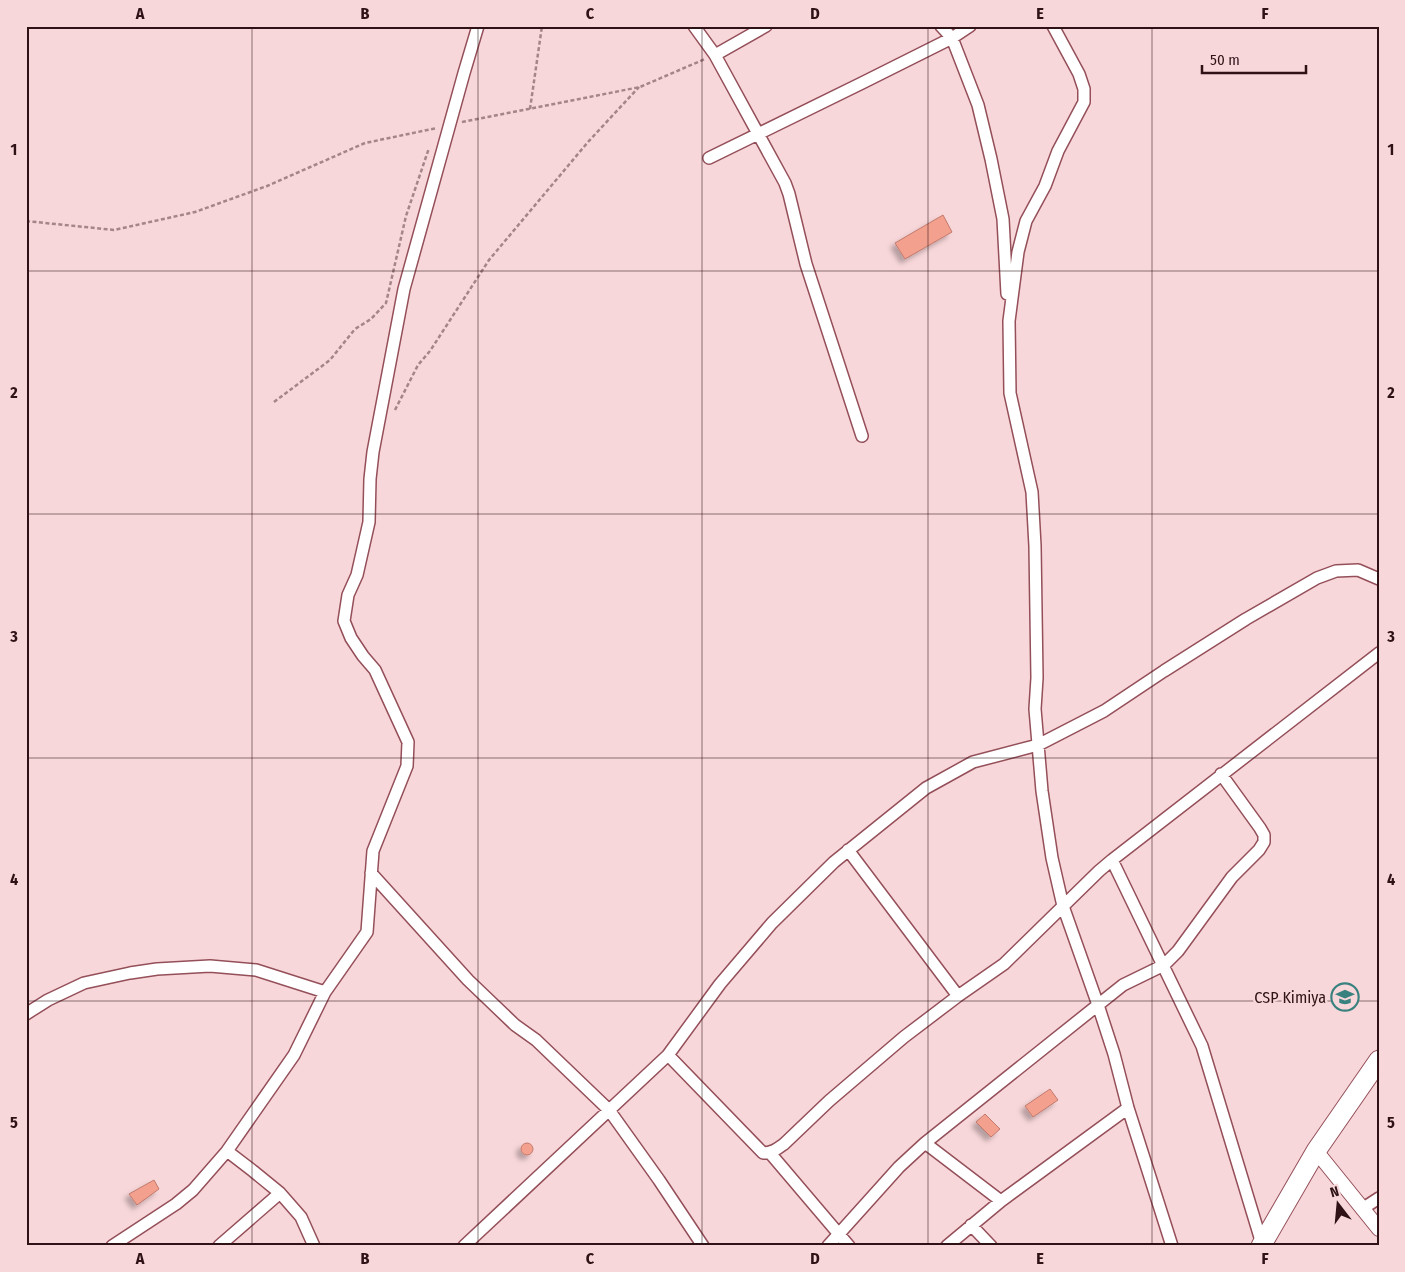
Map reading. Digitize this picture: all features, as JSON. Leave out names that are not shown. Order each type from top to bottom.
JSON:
[{"type":"highway","points":[[1262,1245],[1316,1151],[1379,1060]]},
{"type":"street","points":[[112,1246],[176,1204],[193,1190],[227,1151],[294,1055],[325,992],[367,932],[373,851],[407,766],[408,742],[375,670],[362,656],[351,638],[344,621],[348,596],[357,575],[369,522],[373,452],[404,289],[478,26]]},
{"type":"street","points":[[694,26],[715,55],[785,184],[806,264],[862,436]]},
{"type":"street","points":[[715,55],[766,26]]},
{"type":"street","points":[[941,26],[952,38],[978,105],[1003,219],[1009,321],[1010,393],[1032,492],[1038,678],[1035,709],[1042,791],[1052,858],[1063,906],[1114,1054],[1128,1108],[1172,1246]]},
{"type":"street","points":[[709,158],[952,38],[970,26]]},
{"type":"street","points":[[1009,321],[1018,252],[1026,221],[1045,186],[1058,151],[1084,102],[1084,88],[1079,74],[1054,26]]},
{"type":"street","points":[[464,1246],[668,1055],[720,984],[772,923],[834,862],[926,788],[973,762],[1038,745],[1104,711],[1188,655],[1317,578],[1336,571],[1358,570],[1379,579]]},
{"type":"street","points":[[668,1055],[764,1153],[770,1153],[784,1144],[829,1101],[904,1037],[1004,964],[1112,860],[1379,653]]},
{"type":"street","points":[[828,1246],[899,1167],[925,1143],[1123,985],[1164,965],[1178,951],[1232,877],[1259,850],[1264,842],[1264,835],[1260,828],[1221,774]]},
{"type":"street","points":[[848,850],[958,996]]},
{"type":"street","points":[[1112,860],[1202,1046],[1262,1245]]},
{"type":"street","points":[[371,873],[468,980],[515,1025],[536,1040],[609,1110],[704,1246]]},
{"type":"street","points":[[26,1014],[48,1000],[84,983],[157,969],[210,966],[256,970],[325,992]]},
{"type":"street","points":[[947,1246],[1001,1201],[1128,1108]]},
{"type":"street","points":[[925,1143],[1001,1201]]},
{"type":"street","points":[[227,1151],[280,1193],[301,1217],[314,1246]]},
{"type":"street","points":[[1316,1151],[1379,1229]]},
{"type":"street","points":[[770,1153],[849,1246]]},
{"type":"street","points":[[219,1246],[280,1193]]},
{"type":"street","points":[[1362,1209],[1379,1198]]},
{"type":"street","points":[[971,1225],[991,1246]]},
{"type":"path","points":[[530,109],[542,26]]},
{"type":"path","points":[[26,221],[114,230],[194,212],[267,186],[365,143],[640,87],[715,55]]},
{"type":"path","points":[[391,417],[418,365],[430,351],[489,260],[588,142],[640,87]]},
{"type":"path","points":[[432,137],[435,128]]},
{"type":"path","points":[[274,402],[330,360],[355,329],[371,319],[386,302],[406,216],[430,146]]},
{"type":"building","points":[[943,215],[952,232],[905,259],[895,243]]},
{"type":"building","points":[[1050,1089],[1058,1100],[1033,1117],[1025,1106]]},
{"type":"building","points":[[985,1114],[1000,1129],[991,1137],[976,1122]]},
{"type":"building","points":[[529,1143],[532,1144],[532,1154],[525,1155],[522,1154],[521,1147],[522,1144]]},
{"type":"building","points":[[154,1180],[159,1189],[137,1205],[129,1194]]},
{"type":"place","name":"CSP Kimiya","points":[[1345,997]]}]
